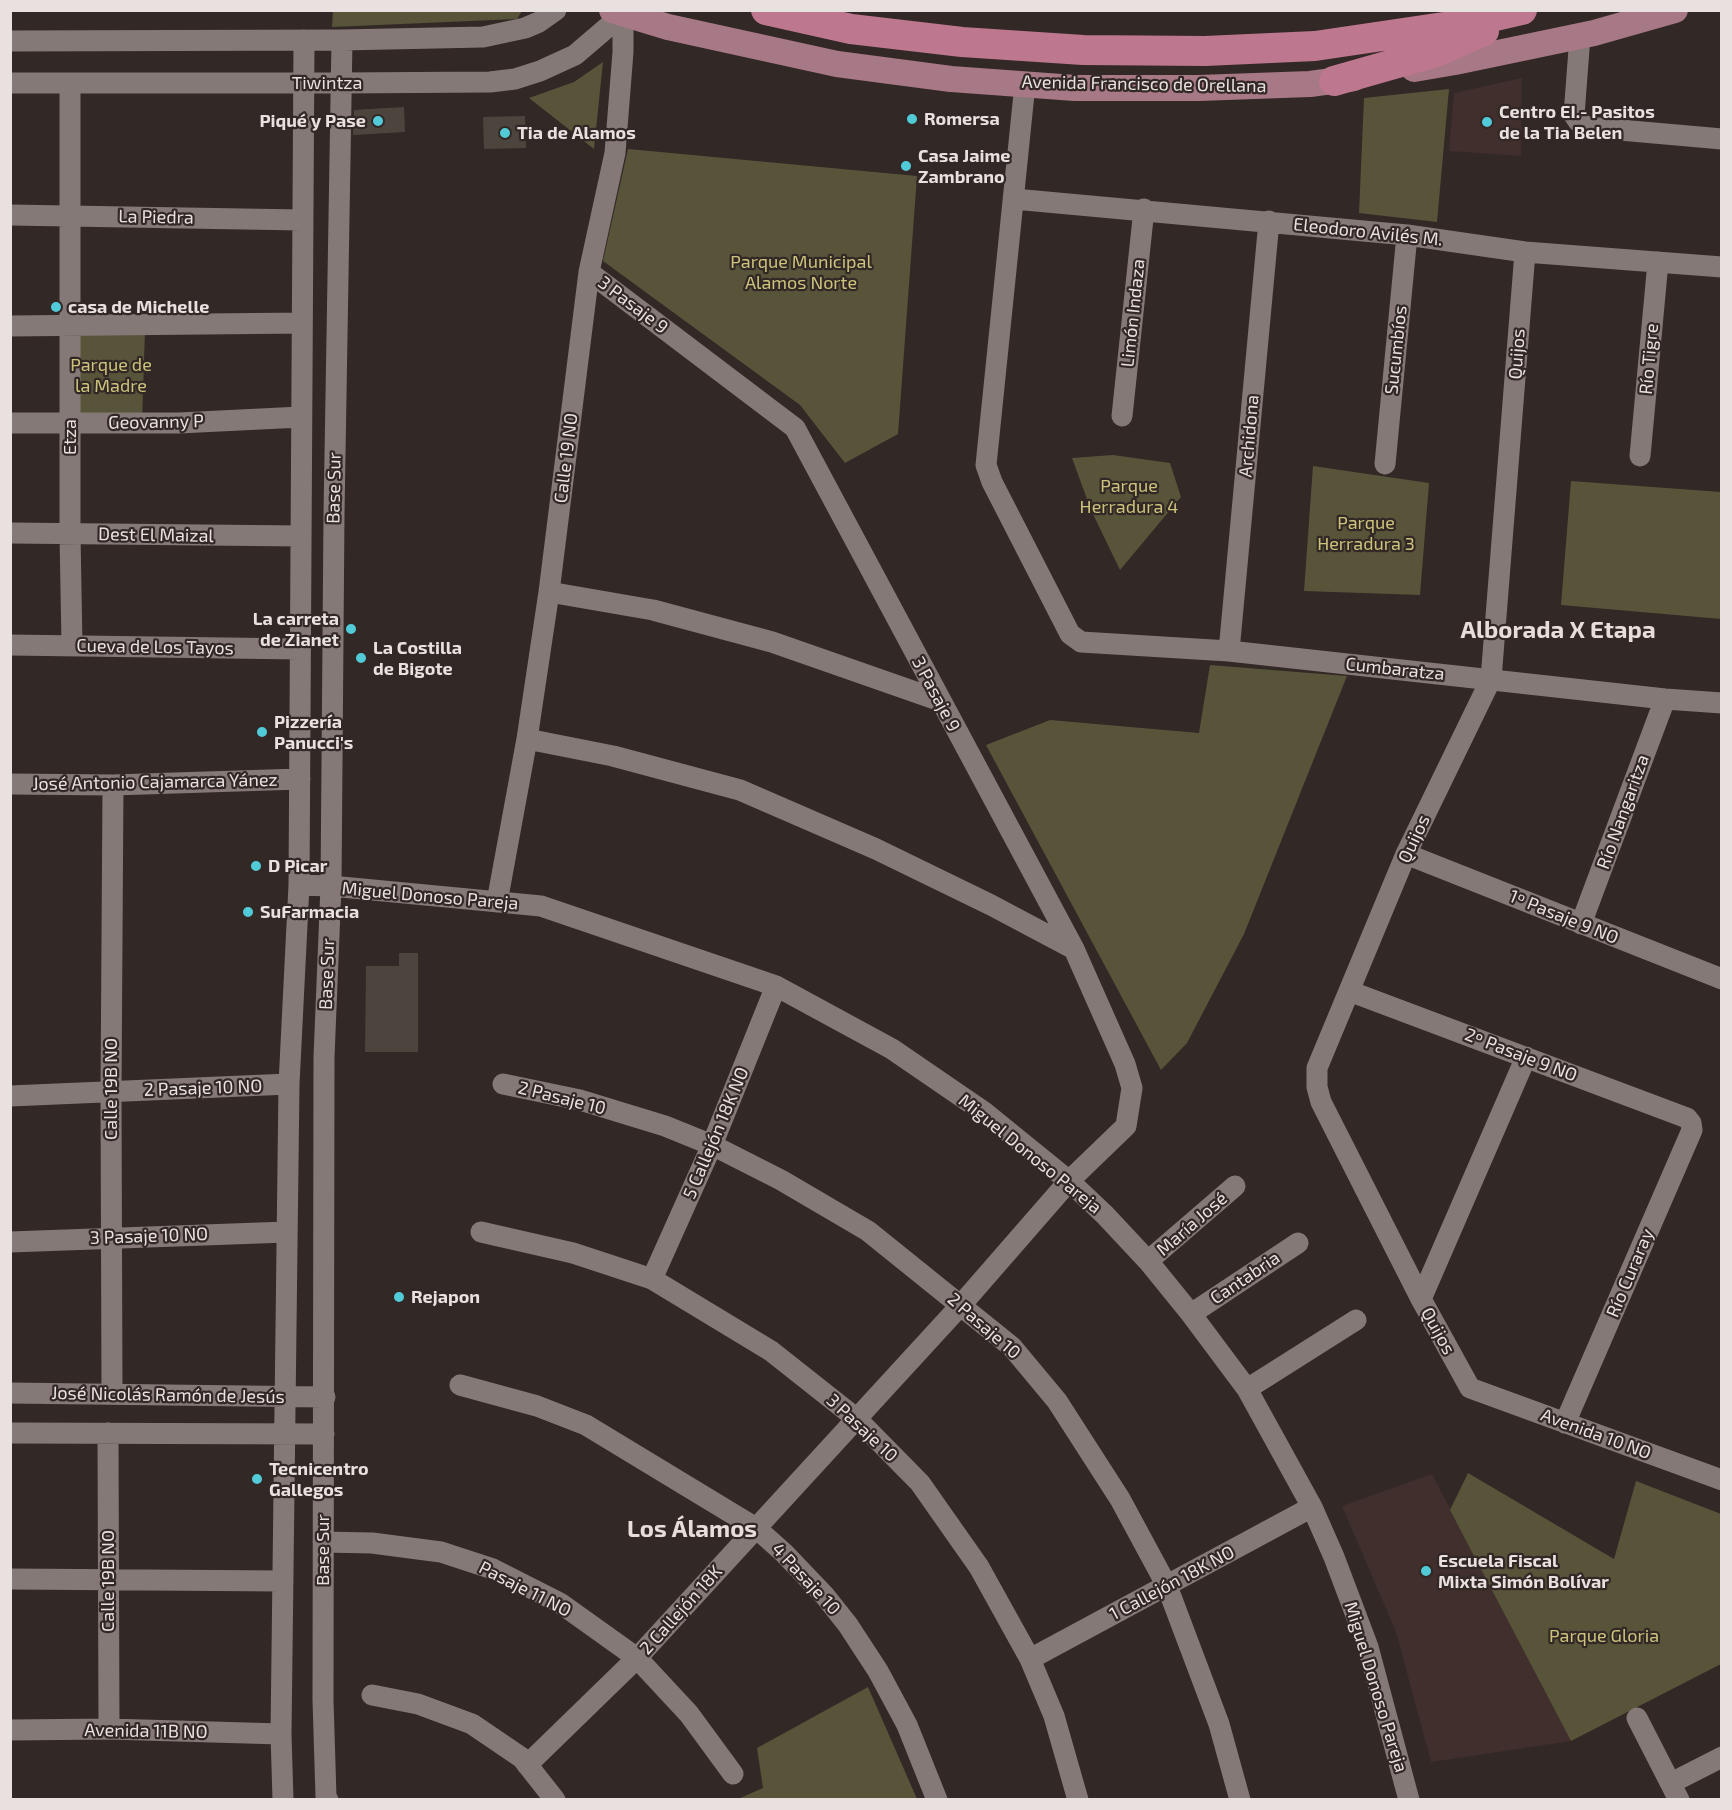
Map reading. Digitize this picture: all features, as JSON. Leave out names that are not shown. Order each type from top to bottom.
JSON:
[{"type":"highway","name":"Avenida Francisco de Orellana","points":[[765,10],[851,29],[962,42],[1083,50],[1205,51],[1315,46],[1457,24],[1522,10]]},
{"type":"highway","points":[[1334,81],[1436,52],[1528,10]]},
{"type":"main road","name":"Avenida Francisco de Orellana","points":[[620,12],[669,27],[837,64],[951,79],[1075,87],[1198,88],[1311,84],[1455,62],[1580,36],[1675,10]]},
{"type":"street","points":[[10,41],[342,40],[483,37],[525,28],[539,22],[556,10]]},
{"type":"street","name":"Tiwintza","points":[[10,83],[490,82],[515,79],[540,71],[575,55],[620,12]]},
{"type":"street","name":"Calle 19 NO","points":[[497,902],[527,739],[549,591],[590,272],[615,153],[622,58],[620,12]]},
{"type":"street","points":[[1580,36],[1574,115],[1586,127],[1722,139]]},
{"type":"street","name":"Base Sur","points":[[283,1800],[282,1581],[289,1084],[299,885],[304,40]]},
{"type":"street","name":"Base Sur","points":[[328,1800],[326,1797],[323,1700],[324,1057],[331,886],[342,40]]},
{"type":"street","name":"Etza","points":[[70,84],[72,645]]},
{"type":"street","points":[[1014,199],[1024,84]]},
{"type":"street","name":"Eleodoro Avilés M.","points":[[1014,199],[1144,209],[1407,235],[1525,252],[1722,267]]},
{"type":"street","name":"Cumbaratza","points":[[1014,199],[986,465],[992,482],[1070,634],[1081,642],[1229,651],[1665,699],[1722,703]]},
{"type":"street","name":"Limón Indaza","points":[[1122,416],[1144,209]]},
{"type":"street","name":"La Piedra","points":[[10,215],[302,220]]},
{"type":"street","name":"Archidona","points":[[1229,651],[1269,221]]},
{"type":"street","name":"Sucumbíos","points":[[1385,464],[1407,235]]},
{"type":"street","name":"Quijos","points":[[1470,1388],[1421,1299],[1321,1102],[1317,1088],[1317,1068],[1407,854],[1491,679],[1525,252]]},
{"type":"street","name":"Río Tigre","points":[[1640,456],[1658,262]]},
{"type":"street","name":"3 Pasaje 9","points":[[590,272],[795,428],[938,700],[1074,949],[1125,1064],[1132,1088],[1126,1126],[1069,1181]]},
{"type":"street","points":[[10,326],[302,323]]},
{"type":"street","name":"Geovanny P","points":[[10,423],[178,423],[301,417]]},
{"type":"street","name":"Dest El Maizal","points":[[10,533],[301,536]]},
{"type":"street","points":[[549,591],[653,610],[772,642],[938,700]]},
{"type":"street","name":"Cueva de Los Tayos","points":[[10,645],[300,649]]},
{"type":"street","name":"Río Nangaritza","points":[[1581,924],[1665,699]]},
{"type":"street","points":[[527,739],[613,756],[740,790],[876,849],[991,905],[1074,949]]},
{"type":"street","name":"José Antonio Cajamarca Yánez","points":[[10,784],[300,779]]},
{"type":"street","name":"Calle 19B NO","points":[[112,1394],[113,784]]},
{"type":"street","name":"1º Pasaje 9 NO","points":[[1407,854],[1722,979]]},
{"type":"street","name":"Miguel Donoso Pareja","points":[[299,885],[541,906],[776,986],[892,1048],[984,1112],[1069,1181],[1148,1261],[1191,1314],[1246,1389],[1312,1507],[1334,1557],[1368,1647],[1409,1800]]},
{"type":"street","name":"5 Callejón 18K NO","points":[[652,1279],[712,1145],[776,986]]},
{"type":"street","name":"2º Pasaje 9 NO","points":[[1349,991],[1687,1118],[1691,1123]]},
{"type":"street","points":[[1421,1299],[1526,1057]]},
{"type":"street","name":"2 Pasaje 10 NO","points":[[10,1096],[289,1084]]},
{"type":"street","name":"2 Pasaje 10","points":[[503,1084],[580,1100],[665,1126],[712,1145],[781,1180],[868,1231],[1012,1347],[1056,1401],[1120,1499],[1167,1586],[1219,1724],[1240,1800]]},
{"type":"street","name":"Río Curaray","points":[[1565,1423],[1692,1130],[1691,1123]]},
{"type":"street","name":"2 Callejón 18K","points":[[527,1765],[637,1658],[961,1305],[1069,1181]]},
{"type":"street","name":"María José","points":[[1148,1261],[1235,1186]]},
{"type":"street","name":"3 Pasaje 10 NO","points":[[10,1242],[287,1232]]},
{"type":"street","name":"3 Pasaje 10","points":[[481,1232],[573,1253],[652,1279],[771,1351],[857,1419],[920,1483],[979,1567],[1030,1659],[1054,1716],[1078,1800]]},
{"type":"street","name":"Cantabria","points":[[1191,1314],[1298,1243]]},
{"type":"street","points":[[1246,1389],[1356,1320]]},
{"type":"street","name":"4 Pasaje 10","points":[[460,1385],[537,1406],[586,1425],[756,1528],[784,1553],[825,1596],[854,1634],[878,1671],[907,1725],[938,1800]]},
{"type":"street","name":"Avenida 10 NO","points":[[1470,1388],[1722,1480]]},
{"type":"street","name":"José Nicolás Ramón de Jesús","points":[[10,1393],[325,1397]]},
{"type":"street","name":"José Nicolás Ramón de Jesús","points":[[10,1432],[324,1434]]},
{"type":"street","name":"Calle 19B NO","points":[[108,1433],[109,1729]]},
{"type":"street","name":"1 Callejón 18K NO","points":[[1030,1659],[1312,1507]]},
{"type":"street","name":"Pasaje 11 NO","points":[[323,1542],[372,1543],[441,1552],[493,1569],[560,1603],[637,1658],[689,1714],[733,1774]]},
{"type":"street","points":[[10,1579],[282,1581]]},
{"type":"street","points":[[372,1695],[418,1704],[472,1724],[522,1758],[555,1800]]},
{"type":"street","points":[[1637,1718],[1675,1791],[1722,1757]]},
{"type":"street","name":"Avenida 11B NO","points":[[10,1730],[109,1729],[281,1734]]},
{"type":"shaded area","name":"Centro EI.- Pasitos de la Tia Belen","points":[[1522,78],[1521,156],[1449,151],[1454,93]]},
{"type":"shaded area","name":"Escuela Fiscal Mixta Simón Bolívar","points":[[1432,1474],[1571,1741],[1431,1762],[1396,1632],[1342,1506]]},
{"type":"green space","points":[[333,10],[522,11],[517,19],[332,27]]},
{"type":"green space","points":[[603,62],[594,149],[529,98],[574,82]]},
{"type":"green space","points":[[1449,89],[1437,222],[1359,213],[1364,98]]},
{"type":"green space","name":"Parque Municipal Alamos Norte","points":[[628,149],[917,176],[898,434],[845,463],[800,405],[603,261]]},
{"type":"green space","name":"Parque de la Madre","points":[[77,326],[145,330],[142,423],[77,420]]},
{"type":"green space","name":"Parque Herradura 4","points":[[1113,455],[1170,463],[1181,497],[1120,570],[1091,510],[1072,458]]},
{"type":"green space","name":"Parque Herradura 3","points":[[1313,466],[1429,483],[1420,595],[1304,591]]},
{"type":"green space","points":[[1571,481],[1721,492],[1721,619],[1561,605]]},
{"type":"green space","points":[[1210,665],[1347,676],[1244,934],[1187,1043],[1161,1070],[986,745],[1050,720],[1199,733]]},
{"type":"green space","name":"Parque Gloria","points":[[1468,1473],[1614,1559],[1636,1481],[1721,1514],[1721,1664],[1571,1741],[1450,1510]]},
{"type":"green space","points":[[868,1687],[917,1799],[738,1799],[763,1788],[757,1748]]},
{"type":"building","name":"Piqué y Pase","points":[[404,107],[405,132],[353,135],[354,110]]},
{"type":"building","name":"Tia de Alamos","points":[[525,116],[526,148],[484,149],[483,117]]},
{"type":"building","points":[[399,953],[418,953],[418,1052],[365,1052],[366,966],[399,966]]},
{"type":"place","name":"Romersa","points":[[912,119]]},
{"type":"place","name":"Piqué y Pase","points":[[378,121]]},
{"type":"place","name":"Centro EI.- Pasitos de la Tia Belen","points":[[1487,122]]},
{"type":"place","name":"Tia de Alamos","points":[[505,133]]},
{"type":"place","name":"Casa Jaime Zambrano","points":[[906,166]]},
{"type":"place","name":"casa de Michelle","points":[[56,307]]},
{"type":"place","name":"La carreta de Zianet","points":[[351,629]]},
{"type":"place","name":"La Costilla de Bigote","points":[[361,658]]},
{"type":"place","name":"Pizzería Panucci's","points":[[262,732]]},
{"type":"place","name":"D Picar","points":[[256,866]]},
{"type":"place","name":"SuFarmacia","points":[[248,912]]},
{"type":"place","name":"Rejapon","points":[[399,1297]]},
{"type":"place","name":"Tecnicentro Gallegos","points":[[257,1479]]},
{"type":"place","name":"Escuela Fiscal Mixta Simón Bolívar","points":[[1426,1571]]},
{"type":"district","name":"Alborada X Etapa","points":[[1558,630]]},
{"type":"district","name":"Los Álamos","points":[[692,1529]]}]
